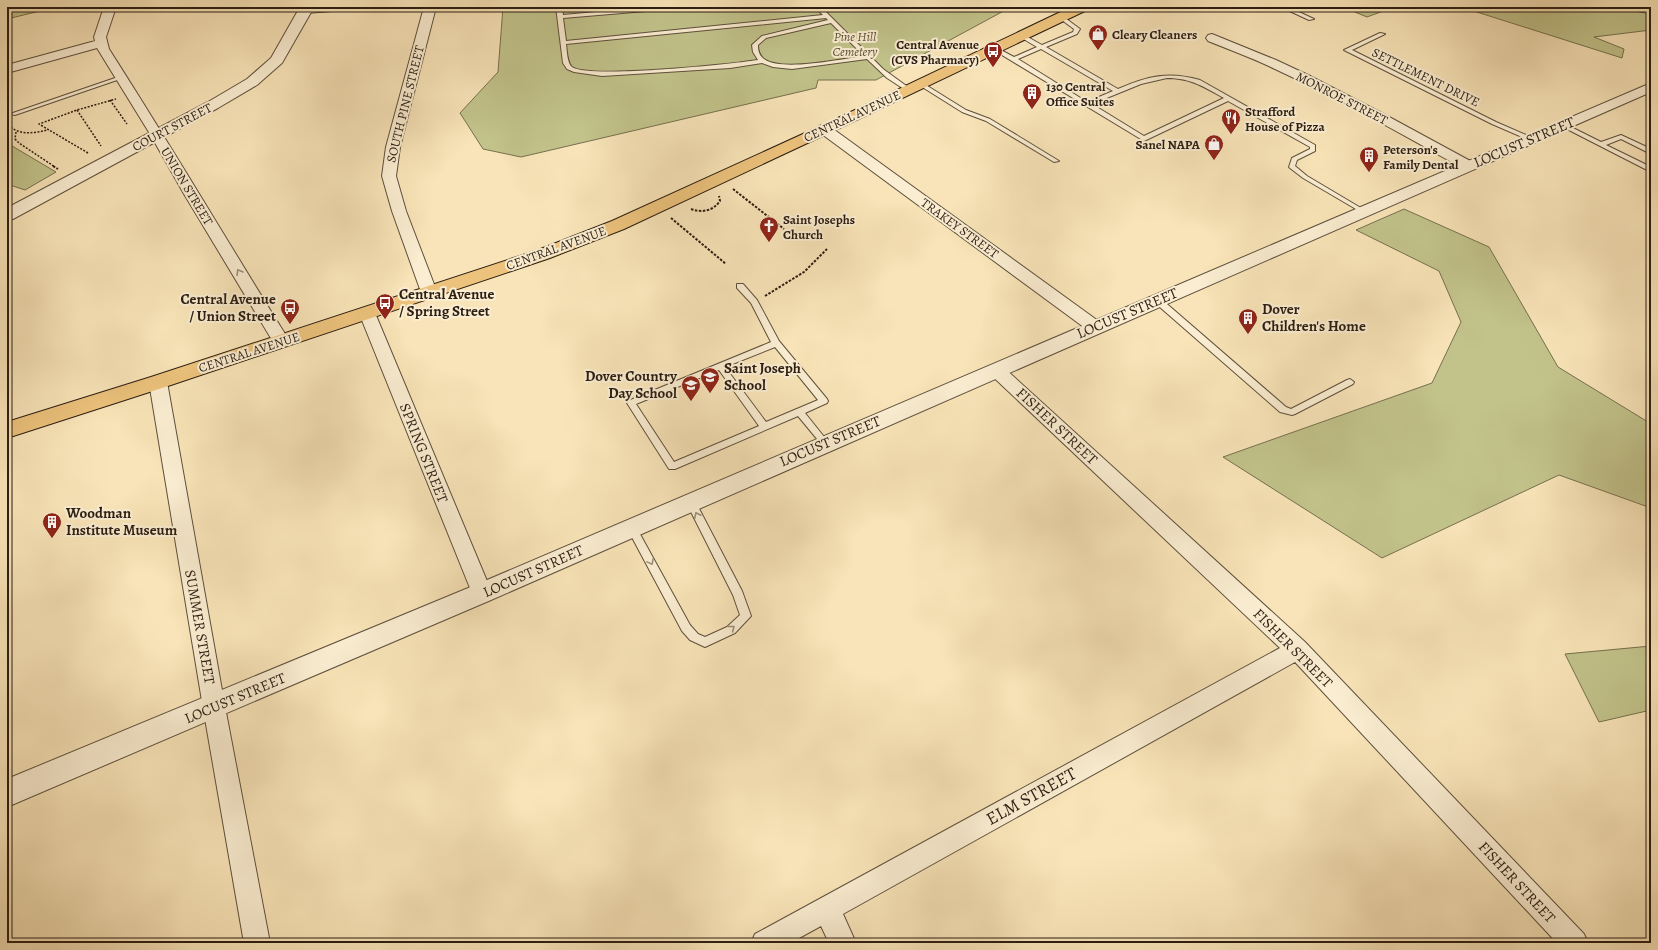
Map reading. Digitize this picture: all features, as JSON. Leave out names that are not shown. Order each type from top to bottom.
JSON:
[{"type":"main road","name":"CENTRAL AVENUE","points":[[7,430],[158,382],[544,254],[618,225],[915,87],[1082,7]]},
{"type":"street","points":[[7,69],[101,43],[102,30],[110,7]]},
{"type":"street","points":[[306,8],[345,7]]},
{"type":"street","name":"SOUTH PINE STREET","points":[[429,292],[399,211],[389,176],[393,147],[430,7]]},
{"type":"street","name":"COURT STREET","points":[[7,215],[237,92],[264,73],[277,60],[306,8]]},
{"type":"street","name":"MONROE STREET","points":[[1212,38],[1278,66],[1412,134],[1469,166]]},
{"type":"street","name":"UNION STREET","points":[[101,43],[106,56],[157,134],[191,194],[281,341]]},
{"type":"street","name":"LOCUST STREET","points":[[7,793],[482,593],[825,443],[1651,87]]},
{"type":"street","name":"TRAKEY STREET","points":[[824,129],[1095,327]]},
{"type":"street","name":"SPRING STREET","points":[[367,313],[482,593]]},
{"type":"street","name":"FISHER STREET","points":[[996,370],[1297,649],[1575,943]]},
{"type":"street","name":"SUMMER STREET","points":[[158,382],[214,707],[257,943]]},
{"type":"street","name":"ELM STREET","points":[[764,943],[1280,660],[1297,649]]},
{"type":"street","points":[[826,908],[843,943]]},
{"type":"lane","points":[[559,7],[565,57],[569,68],[576,71],[602,74],[730,66],[762,61]]},
{"type":"lane","points":[[560,17],[669,7]]},
{"type":"lane","points":[[818,7],[889,77],[915,87],[964,111],[988,120],[1056,161]]},
{"type":"lane","points":[[1284,7],[1311,19]]},
{"type":"lane","points":[[564,43],[828,16]]},
{"type":"lane","points":[[1014,59],[1075,33],[1077,29],[1060,17]]},
{"type":"lane","points":[[832,21],[777,33],[758,40],[754,50],[757,57],[762,61],[774,65],[792,67],[868,57]]},
{"type":"lane","name":"SETTLEMENT DRIVE","points":[[1382,34],[1347,50],[1494,123],[1531,139]]},
{"type":"lane","points":[[1022,36],[1118,91]]},
{"type":"lane","points":[[995,49],[1014,59],[1144,139],[1229,98]]},
{"type":"lane","points":[[1087,104],[1147,79],[1161,75],[1173,75],[1198,81],[1313,146],[1313,150],[1294,159],[1292,167],[1363,211]]},
{"type":"lane","points":[[13,114],[120,78]]},
{"type":"lane","points":[[1563,125],[1651,170]]},
{"type":"lane","points":[[1602,144],[1621,137],[1651,152]]},
{"type":"lane","points":[[740,286],[754,302],[776,343],[824,401],[672,467],[631,403],[776,343]]},
{"type":"lane","points":[[1157,300],[1283,410],[1292,412],[1350,382]]},
{"type":"lane","points":[[720,366],[765,427]]},
{"type":"lane","points":[[799,412],[825,443]]},
{"type":"lane","points":[[632,528],[686,628],[694,637],[705,642],[731,630],[746,616],[738,594],[691,502]]},
{"type":"path","points":[[90,153],[39,124],[77,110],[120,97]]},
{"type":"path","points":[[110,100],[127,124]]},
{"type":"path","points":[[77,110],[101,145],[98,150]]},
{"type":"path","points":[[7,125],[16,132],[32,133],[48,130]]},
{"type":"path","points":[[16,132],[15,139],[19,143],[60,171]]},
{"type":"path","points":[[729,187],[784,229]]},
{"type":"path","points":[[687,206],[693,210],[701,212],[710,210],[717,206],[720,201],[720,197],[716,193]]},
{"type":"path","points":[[667,215],[726,264]]},
{"type":"path","points":[[754,302],[773,292],[804,272],[827,249]]},
{"type":"green space","points":[[7,7],[37,7],[40,11],[7,19]]},
{"type":"green space","name":"Pine Hill Cemetery","points":[[503,7],[1011,7],[876,80],[818,80],[816,88],[521,157],[483,149],[460,113],[498,72]]},
{"type":"green space","points":[[1368,7],[1394,7],[1367,17],[1355,12]]},
{"type":"green space","points":[[1461,7],[1611,7],[1651,14],[1651,30],[1594,37],[1624,49],[1622,58]]},
{"type":"green space","points":[[7,143],[56,172],[25,190],[7,184]]},
{"type":"green space","points":[[1404,209],[1489,247],[1558,367],[1648,422],[1651,421],[1651,508],[1559,475],[1382,558],[1223,457],[1432,383],[1461,322],[1439,271],[1356,230]]},
{"type":"green space","points":[[1651,646],[1651,710],[1599,722],[1565,654]]},
{"type":"place","name":"Cleary Cleaners","points":[[1098,51]]},
{"type":"place","name":"Central Avenue (CVS Pharmacy)","points":[[993,68]]},
{"type":"place","name":"130 Central Office Suites","points":[[1032,110]]},
{"type":"place","name":"Strafford House of Pizza","points":[[1231,135]]},
{"type":"place","name":"Sanel NAPA","points":[[1214,161]]},
{"type":"place","name":"Peterson's Family Dental","points":[[1369,173]]},
{"type":"place","name":"Saint Josephs Church","points":[[769,243]]},
{"type":"place","name":"Central Avenue / Spring Street","points":[[385,320]]},
{"type":"place","name":"Central Avenue / Union Street","points":[[290,325]]},
{"type":"place","name":"Dover Children's Home","points":[[1248,335]]},
{"type":"place","name":"Saint Joseph School","points":[[710,394]]},
{"type":"place","name":"Dover Country Day School","points":[[691,402]]},
{"type":"place","name":"Woodman Institute Museum","points":[[52,539]]}]
